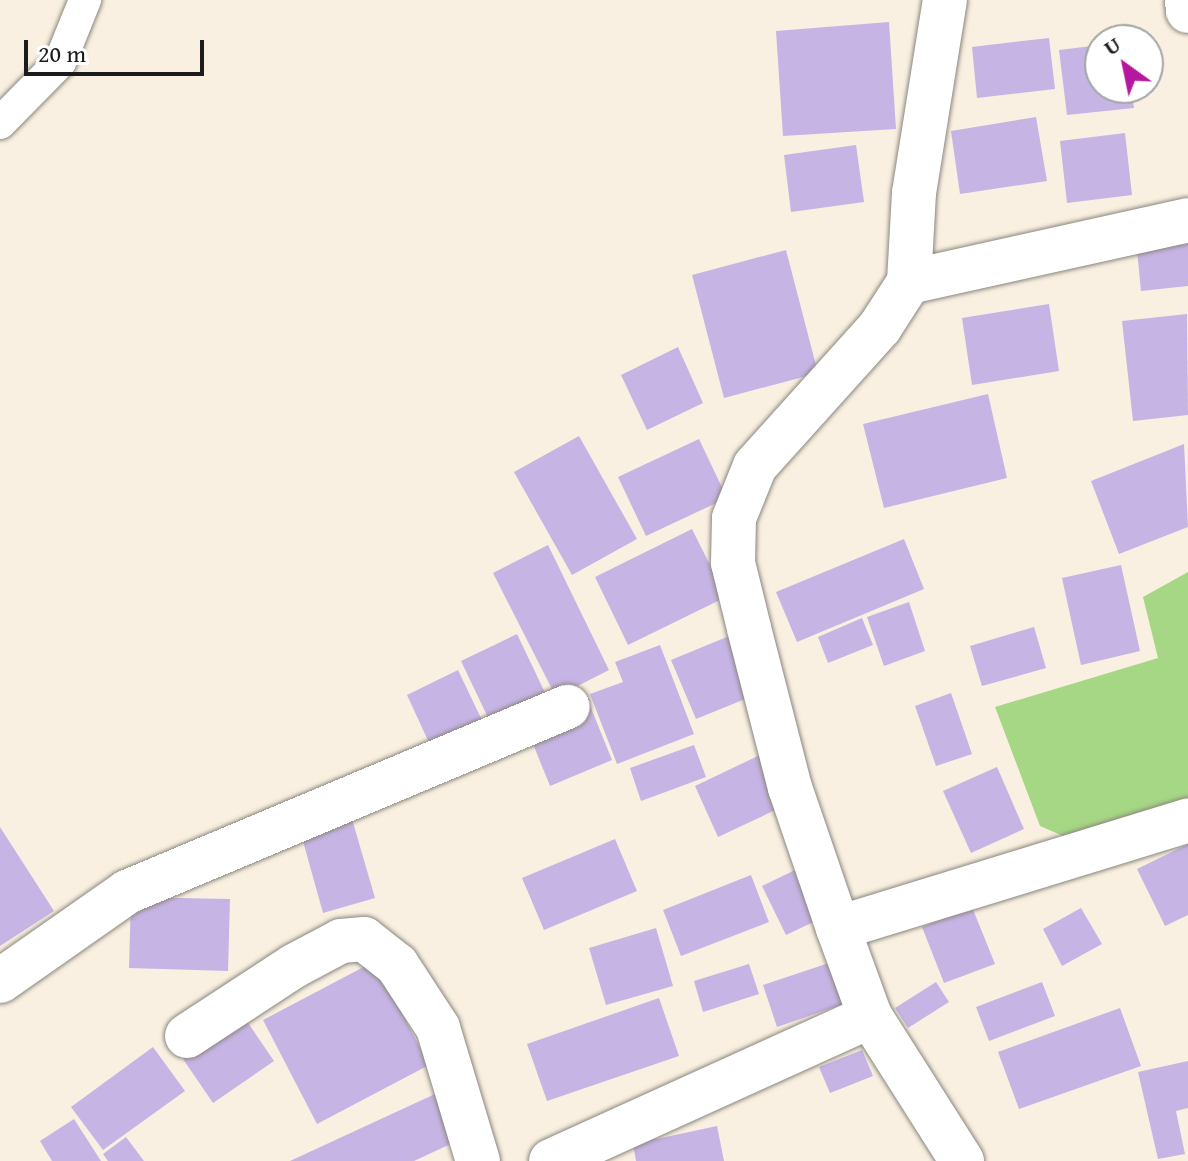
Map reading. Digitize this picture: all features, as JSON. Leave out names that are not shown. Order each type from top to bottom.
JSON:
[{"type":"street","points":[[945,0],[918,164],[909,282],[880,327],[755,466],[734,518],[733,563],[790,788],[870,1016],[962,1161]]},
{"type":"street","points":[[1187,0],[1188,11]]},
{"type":"street","points":[[909,282],[1188,220]]},
{"type":"street","points":[[0,981],[127,892],[568,707]]},
{"type":"street","points":[[838,928],[1188,820]]},
{"type":"street","points":[[187,1036],[294,966],[341,941],[364,939],[397,965],[438,1028],[478,1161]]},
{"type":"street","points":[[551,1161],[870,1016]]},
{"type":"lane","points":[[0,123],[60,62],[85,0]]},
{"type":"green space","points":[[1188,572],[1188,829],[1070,839],[1040,826],[995,707],[1158,658],[1143,597]]},
{"type":"building","points":[[889,22],[896,129],[783,136],[776,31]]},
{"type":"building","points":[[1049,38],[1055,89],[977,98],[972,47]]},
{"type":"building","points":[[1084,47],[1084,104],[1133,104],[1134,108],[1067,115],[1059,50]]},
{"type":"building","points":[[1036,117],[1047,181],[960,194],[951,131]]},
{"type":"building","points":[[1125,133],[1132,195],[1067,203],[1060,141]]},
{"type":"building","points":[[856,145],[864,202],[791,212],[784,155]]},
{"type":"building","points":[[1188,244],[1188,286],[1141,291],[1137,250]]},
{"type":"building","points":[[786,250],[818,373],[724,398],[692,275]]},
{"type":"building","points":[[1049,304],[1059,371],[972,385],[962,318]]},
{"type":"building","points":[[1187,314],[1188,415],[1133,421],[1122,321]]},
{"type":"building","points":[[678,347],[703,403],[647,430],[621,375]]},
{"type":"building","points":[[988,394],[1007,478],[884,508],[863,424]]},
{"type":"building","points":[[579,436],[637,539],[572,575],[514,472]]},
{"type":"building","points":[[699,439],[727,498],[646,536],[618,477]]},
{"type":"building","points":[[1184,444],[1188,527],[1119,554],[1091,481]]},
{"type":"building","points":[[692,529],[726,597],[628,645],[595,577]]},
{"type":"building","points":[[904,539],[924,589],[797,642],[776,592]]},
{"type":"building","points":[[548,545],[609,670],[556,697],[493,573]]},
{"type":"building","points":[[1121,565],[1140,651],[1081,665],[1062,578]]},
{"type":"building","points":[[909,602],[925,651],[884,666],[867,617]]},
{"type":"building","points":[[862,618],[873,645],[828,663],[818,637]]},
{"type":"building","points":[[1034,627],[1046,668],[982,686],[970,646]]},
{"type":"building","points":[[517,634],[548,699],[492,726],[461,661]]},
{"type":"building","points":[[734,634],[760,693],[696,719],[671,660]]},
{"type":"building","points":[[660,645],[694,734],[617,764],[590,694],[623,682],[615,662]]},
{"type":"building","points":[[458,670],[489,735],[437,760],[407,695]]},
{"type":"building","points":[[951,693],[972,754],[936,766],[915,706]]},
{"type":"building","points":[[589,703],[612,760],[550,786],[527,729]]},
{"type":"building","points":[[694,745],[706,777],[641,801],[630,768]]},
{"type":"building","points":[[760,755],[784,806],[718,837],[695,786]]},
{"type":"building","points":[[997,767],[1024,829],[971,853],[943,791]]},
{"type":"building","points":[[352,819],[375,898],[323,913],[301,834]]},
{"type":"building","points":[[0,827],[54,911],[0,946]]},
{"type":"building","points":[[615,839],[637,891],[544,930],[522,878]]},
{"type":"building","points":[[1188,844],[1188,915],[1165,926],[1137,869]]},
{"type":"building","points":[[797,869],[822,918],[786,935],[762,886]]},
{"type":"building","points":[[751,875],[769,922],[681,956],[663,910]]},
{"type":"building","points":[[131,897],[230,899],[228,971],[129,968]]},
{"type":"building","points":[[972,907],[995,964],[944,983],[922,927]]},
{"type":"building","points":[[1081,908],[1102,944],[1062,966],[1043,929]]},
{"type":"building","points":[[656,928],[673,986],[606,1005],[589,948]]},
{"type":"building","points":[[844,958],[858,999],[777,1027],[763,985]]},
{"type":"building","points":[[375,961],[429,1065],[317,1124],[263,1020]]},
{"type":"building","points":[[749,964],[759,994],[703,1012],[694,981]]},
{"type":"building","points":[[936,982],[949,1002],[908,1028],[895,1008]]},
{"type":"building","points":[[1042,982],[1055,1016],[989,1041],[976,1007]]},
{"type":"building","points":[[659,998],[679,1056],[547,1101],[527,1044]]},
{"type":"building","points":[[1120,1008],[1141,1066],[1019,1109],[998,1052]]},
{"type":"building","points":[[244,1017],[274,1061],[213,1103],[183,1059]]},
{"type":"building","points":[[153,1047],[185,1091],[103,1150],[71,1107]]},
{"type":"building","points":[[862,1050],[873,1076],[830,1093],[819,1067]]},
{"type":"building","points":[[1188,1061],[1188,1108],[1176,1111],[1185,1154],[1158,1159],[1138,1072]]},
{"type":"building","points":[[435,1094],[457,1141],[414,1161],[290,1161]]},
{"type":"building","points":[[74,1119],[101,1161],[52,1161],[40,1141]]},
{"type":"building","points":[[717,1126],[724,1161],[636,1161],[633,1144]]},
{"type":"building","points":[[126,1137],[144,1161],[108,1161],[103,1154]]}]
